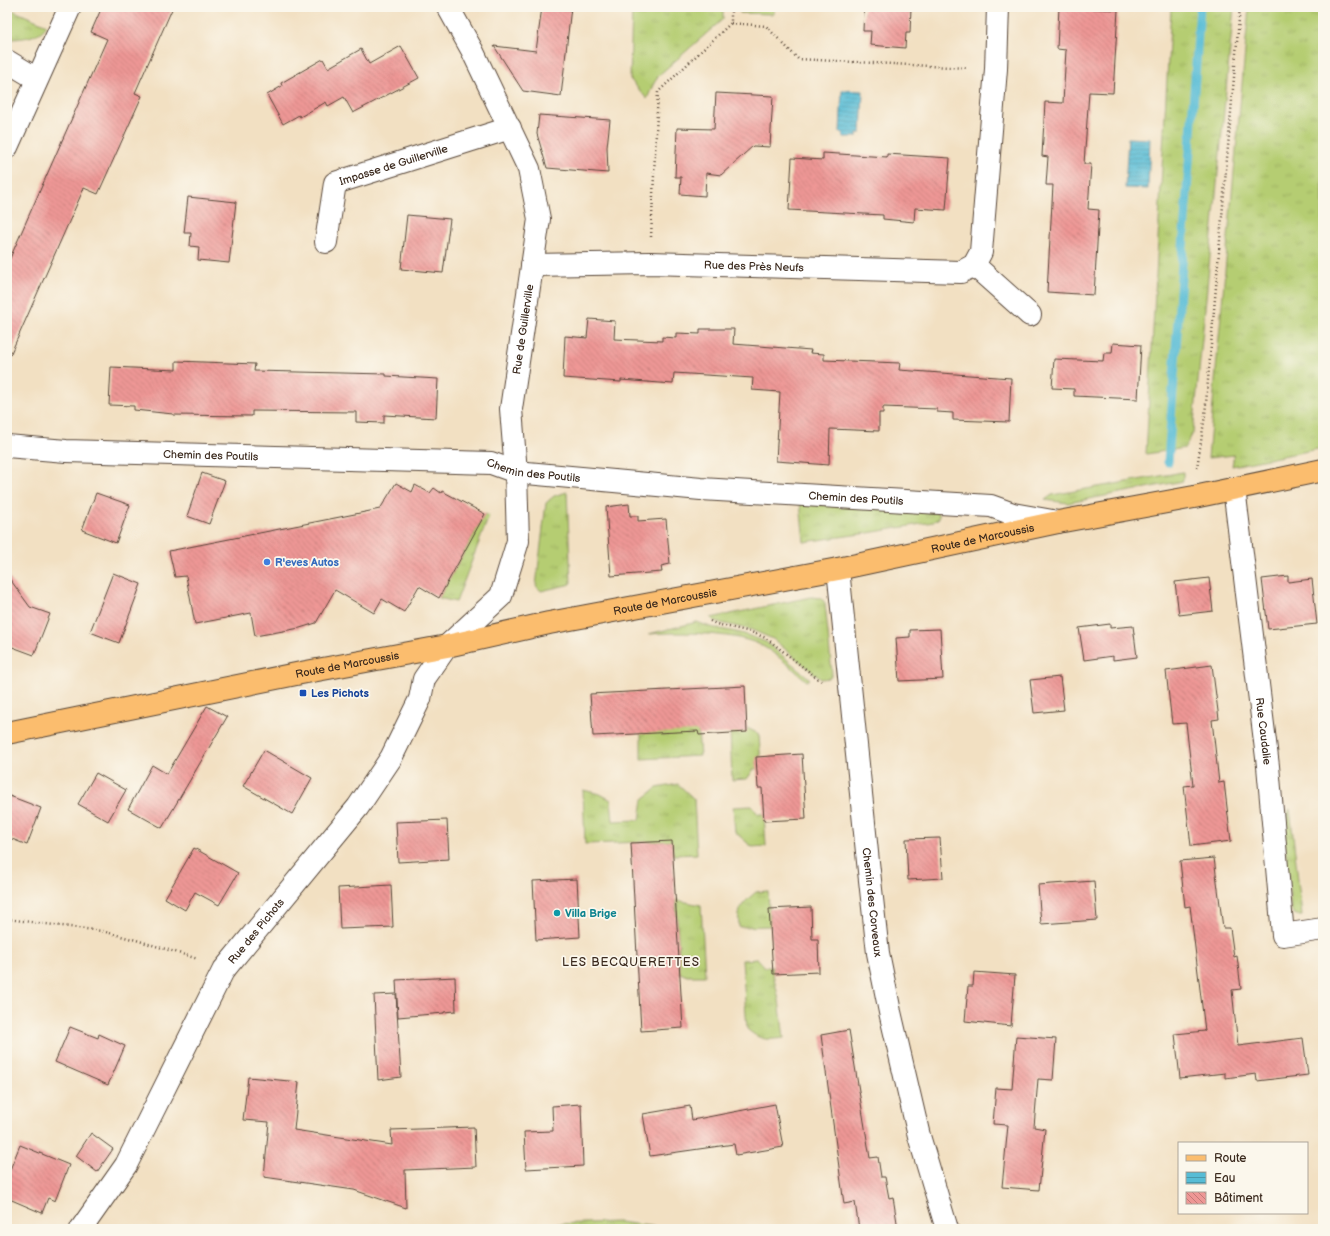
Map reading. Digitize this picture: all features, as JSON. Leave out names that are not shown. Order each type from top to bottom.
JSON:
[{"type":"main road","name":"Route de Marcoussis","points":[[7,733],[301,673],[447,646],[549,623],[838,569],[1058,522],[1194,497],[1323,470]]},
{"type":"street","points":[[7,147],[70,7]]},
{"type":"street","name":"Rue de Guillerville","points":[[447,646],[501,596],[518,541],[516,472],[511,409],[539,219],[529,169],[472,50],[448,7]]},
{"type":"street","points":[[998,7],[996,69],[981,252],[974,265],[1030,315]]},
{"type":"street","points":[[7,61],[37,79]]},
{"type":"street","name":"Impasse de Guillerville","points":[[326,242],[335,183],[510,128]]},
{"type":"street","name":"Rue des Près Neufs","points":[[532,264],[650,264],[961,272],[974,265]]},
{"type":"street","name":"Chemin des Poutils","points":[[7,446],[74,451],[491,463],[516,472],[701,489],[991,506],[1013,514],[1058,522]]},
{"type":"street","name":"Rue Caudalie","points":[[1234,488],[1268,766],[1283,935],[1323,929]]},
{"type":"street","name":"Chemin des Corveaux","points":[[838,569],[878,953],[919,1136],[947,1229]]},
{"type":"street","name":"Rue des Pichots","points":[[81,1229],[126,1165],[223,971],[358,807],[391,758],[420,699],[424,679],[447,646]]},
{"type":"path","points":[[650,264],[658,92],[731,23],[731,7]]},
{"type":"path","points":[[1194,497],[1205,415],[1240,7]]},
{"type":"path","points":[[731,23],[766,26],[798,59],[996,69]]},
{"type":"path","points":[[705,619],[716,624],[751,632],[766,638],[822,681],[827,682]]},
{"type":"path","points":[[7,919],[102,931],[136,940],[201,961]]},
{"type":"green space","points":[[632,7],[723,7],[723,19],[659,75],[647,99],[630,79]]},
{"type":"green space","points":[[740,7],[774,7],[774,14],[740,13]]},
{"type":"green space","points":[[1171,7],[1234,7],[1193,433],[1185,448],[1146,454]]},
{"type":"green space","points":[[1249,7],[1323,7],[1323,448],[1232,466],[1234,455],[1208,458]]},
{"type":"green space","points":[[7,8],[47,25],[40,33],[35,35],[24,38],[7,39]]},
{"type":"green space","points":[[1183,472],[1183,481],[1068,503],[1045,500],[1052,495]]},
{"type":"green space","points":[[567,492],[571,584],[541,591],[536,586],[546,503],[554,496]]},
{"type":"green space","points":[[800,503],[939,513],[939,518],[933,522],[804,542]]},
{"type":"green space","points":[[485,514],[489,516],[456,602],[439,598]]},
{"type":"green space","points":[[811,597],[821,598],[825,603],[832,674],[830,678],[821,679],[773,639],[752,630],[721,623],[711,618]]},
{"type":"green space","points":[[697,622],[710,627],[741,633],[766,642],[810,679],[807,681],[775,654],[764,647],[740,638],[692,633],[649,634]]},
{"type":"green space","points":[[747,728],[759,734],[761,768],[754,769],[747,779],[732,780],[730,729]]},
{"type":"green space","points":[[698,730],[700,756],[641,759],[641,733]]},
{"type":"green space","points":[[678,784],[694,799],[697,854],[673,855],[672,841],[585,844],[583,790],[600,794],[611,800],[613,821],[640,820],[643,799],[657,788]]},
{"type":"green space","points":[[752,806],[758,814],[764,814],[766,846],[752,847],[735,832],[733,807]]},
{"type":"green space","points":[[1290,809],[1302,915],[1296,915],[1291,911],[1283,818]]},
{"type":"green space","points":[[768,891],[770,926],[739,927],[739,915],[744,903],[756,892]]},
{"type":"green space","points":[[676,900],[701,905],[705,976],[687,976],[680,973]]},
{"type":"green space","points":[[758,959],[765,967],[772,967],[779,1000],[784,1038],[764,1039],[756,1036],[747,1029],[742,960]]},
{"type":"green space","points":[[619,1222],[672,1229],[448,1229],[448,1227]]},
{"type":"water","points":[[842,90],[863,91],[861,133],[857,133],[857,137],[843,137],[843,133],[840,132]]},
{"type":"water","points":[[1128,138],[1150,139],[1148,189],[1125,188]]},
{"type":"building","points":[[102,7],[173,7],[135,93],[142,96],[98,194],[84,188],[7,362],[7,265],[107,39],[91,32]]},
{"type":"building","points":[[542,7],[571,7],[561,96],[523,91],[494,46],[536,51]]},
{"type":"building","points":[[864,7],[911,7],[910,33],[906,33],[905,48],[870,45],[871,31],[863,31]]},
{"type":"building","points":[[1059,7],[1118,10],[1113,93],[1089,92],[1084,164],[1091,164],[1088,209],[1099,210],[1094,295],[1047,292],[1053,185],[1046,185],[1048,157],[1042,156],[1045,102],[1063,103],[1066,50],[1057,49]]},
{"type":"building","points":[[401,46],[419,78],[353,113],[344,97],[328,106],[326,102],[300,117],[299,115],[283,124],[267,95],[282,86],[281,83],[323,59],[328,68],[361,49],[369,64]]},
{"type":"building","points":[[716,93],[773,96],[770,147],[753,146],[721,175],[706,173],[705,196],[680,194],[681,177],[675,177],[677,128],[714,129]]},
{"type":"building","points":[[539,115],[610,120],[607,147],[608,173],[547,168],[537,134]]},
{"type":"building","points":[[823,153],[887,157],[887,154],[950,158],[946,210],[915,208],[914,222],[883,219],[883,215],[789,210],[792,158],[823,160]]},
{"type":"building","points":[[188,197],[236,202],[229,263],[198,260],[199,247],[190,246],[191,233],[184,233]]},
{"type":"building","points":[[407,215],[450,219],[443,273],[401,269]]},
{"type":"building","points":[[589,319],[615,321],[614,339],[662,341],[662,337],[676,338],[676,333],[700,334],[700,329],[734,329],[733,344],[811,350],[810,353],[824,354],[824,360],[900,363],[899,370],[1011,378],[1009,422],[953,420],[953,413],[937,412],[937,409],[883,407],[883,413],[879,413],[879,431],[830,429],[829,465],[776,461],[780,392],[752,390],[753,378],[674,373],[673,384],[563,378],[565,336],[587,338]]},
{"type":"building","points":[[1113,343],[1141,345],[1138,399],[1074,396],[1074,389],[1052,388],[1054,359],[1103,361],[1104,353],[1112,353]]},
{"type":"building","points":[[176,361],[255,364],[254,371],[386,374],[386,376],[438,379],[436,418],[384,415],[384,423],[356,422],[356,412],[252,411],[252,416],[173,415],[134,410],[134,406],[109,405],[111,367],[176,370]]},
{"type":"building","points":[[202,473],[225,481],[209,524],[187,516]]},
{"type":"building","points":[[396,483],[412,492],[415,485],[430,493],[434,488],[441,493],[442,491],[485,514],[439,598],[419,586],[404,612],[382,599],[374,613],[335,590],[316,623],[300,628],[255,636],[251,613],[195,624],[186,576],[175,577],[169,551],[380,509]]},
{"type":"building","points":[[96,493],[130,505],[116,543],[82,530]]},
{"type":"building","points":[[629,504],[630,516],[638,516],[638,521],[666,519],[670,564],[661,566],[662,572],[611,576],[606,507]]},
{"type":"building","points":[[113,573],[141,584],[119,643],[90,632]]},
{"type":"building","points":[[7,575],[30,607],[50,614],[34,655],[7,645]]},
{"type":"building","points":[[1288,576],[1288,582],[1312,579],[1317,624],[1268,629],[1262,579]]},
{"type":"building","points":[[1209,578],[1213,611],[1179,615],[1175,582]]},
{"type":"building","points":[[1110,624],[1110,628],[1133,626],[1137,657],[1113,660],[1113,656],[1084,660],[1079,628]]},
{"type":"building","points":[[940,629],[943,679],[899,681],[896,638],[910,637],[910,630]]},
{"type":"building","points":[[1212,665],[1219,719],[1212,720],[1219,783],[1224,782],[1231,841],[1191,846],[1184,786],[1193,785],[1186,723],[1172,724],[1166,671]]},
{"type":"building","points":[[1060,677],[1064,710],[1034,713],[1030,680]]},
{"type":"building","points":[[745,686],[747,732],[699,735],[698,731],[593,736],[590,694]]},
{"type":"building","points":[[207,706],[227,717],[162,828],[128,809],[152,765],[167,774]]},
{"type":"building","points":[[264,750],[312,778],[292,814],[243,786]]},
{"type":"building","points":[[802,754],[806,819],[764,821],[762,788],[758,788],[756,757]]},
{"type":"building","points":[[96,773],[126,790],[108,821],[78,804]]},
{"type":"building","points":[[7,795],[41,808],[27,845],[7,837]]},
{"type":"building","points":[[447,820],[449,859],[398,862],[396,822]]},
{"type":"building","points":[[940,838],[943,878],[908,880],[906,839]]},
{"type":"building","points":[[672,841],[683,1028],[641,1031],[631,843]]},
{"type":"building","points":[[194,848],[238,873],[219,905],[195,892],[185,910],[165,898]]},
{"type":"building","points":[[1214,858],[1223,928],[1230,928],[1234,957],[1237,956],[1241,989],[1232,990],[1238,1046],[1303,1038],[1308,1075],[1257,1081],[1256,1074],[1225,1078],[1225,1073],[1180,1078],[1175,1034],[1205,1031],[1190,906],[1185,907],[1180,861]]},
{"type":"building","name":"Villa Brige","points":[[577,879],[580,937],[536,940],[533,881]]},
{"type":"building","points":[[1094,881],[1097,920],[1041,924],[1038,885]]},
{"type":"building","points":[[391,885],[393,927],[340,929],[338,888]]},
{"type":"building","points":[[811,907],[812,939],[818,939],[819,972],[773,974],[769,909]]},
{"type":"building","points":[[974,972],[1015,975],[1011,1026],[965,1021],[968,986],[973,986]]},
{"type":"building","points":[[455,977],[456,1011],[398,1017],[396,980]]},
{"type":"building","points":[[396,994],[401,1077],[378,1080],[374,995]]},
{"type":"building","points":[[70,1027],[98,1038],[99,1034],[125,1046],[108,1085],[55,1062]]},
{"type":"building","points":[[849,1030],[870,1158],[878,1157],[881,1177],[885,1177],[889,1198],[893,1197],[898,1229],[859,1229],[855,1202],[844,1204],[821,1035]]},
{"type":"building","points":[[1016,1036],[1056,1039],[1053,1080],[1038,1079],[1034,1127],[1045,1129],[1039,1190],[1002,1187],[1008,1125],[993,1124],[996,1088],[1012,1089]]},
{"type":"building","points":[[248,1077],[299,1082],[294,1130],[392,1145],[391,1130],[474,1127],[476,1167],[405,1170],[406,1208],[354,1190],[264,1177],[269,1122],[243,1120]]},
{"type":"building","points":[[581,1104],[583,1166],[526,1169],[524,1132],[553,1131],[552,1106]]},
{"type":"building","points":[[775,1104],[783,1147],[736,1155],[734,1144],[650,1156],[643,1114],[690,1106],[692,1120]]},
{"type":"building","points":[[91,1133],[113,1149],[97,1172],[76,1156]]},
{"type":"building","points":[[20,1145],[69,1165],[55,1201],[48,1198],[42,1213],[7,1198],[7,1177]]},
{"type":"waterway","points":[[1168,462],[1200,7]]},
{"type":"place","name":"R'eves Autos","points":[[267,562]]},
{"type":"place","name":"Les Pichots","points":[[303,693]]},
{"type":"place","name":"Villa Brige","points":[[557,913]]},
{"type":"district","name":"LES BECQUERETTES","points":[[631,962]]}]
